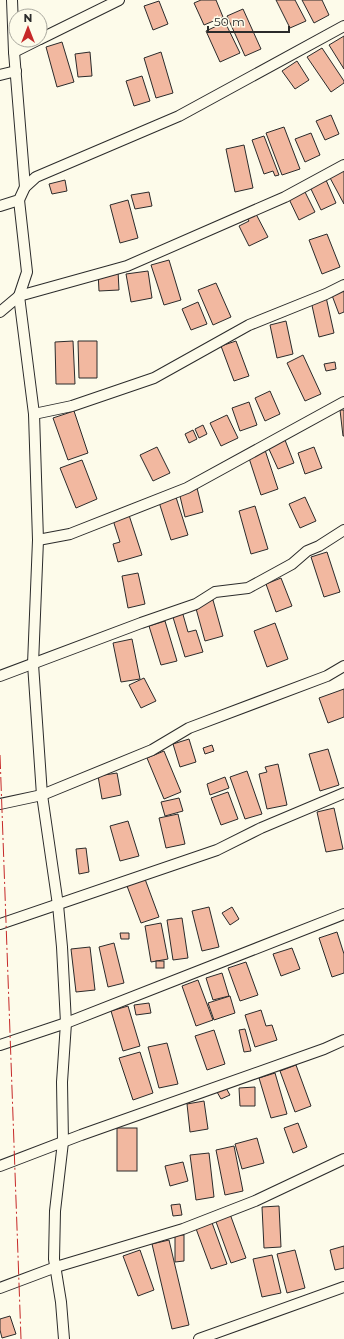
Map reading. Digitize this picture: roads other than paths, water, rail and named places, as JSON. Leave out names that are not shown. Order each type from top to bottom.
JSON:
[{"type":"street","points":[[12,0],[14,52],[25,186]]},
{"type":"street","points":[[48,36],[119,0]]},
{"type":"street","points":[[64,1339],[62,1302],[54,1259],[55,1211],[63,1142],[62,1082],[66,1023],[58,905],[42,795],[33,664],[38,540],[34,414],[19,296],[26,272],[19,200],[25,186],[36,177],[179,116],[344,26]]},
{"type":"street","points":[[14,52],[22,48]]},
{"type":"street","points":[[0,75],[16,71]]},
{"type":"street","points":[[0,312],[19,296],[127,266],[285,198],[344,165]]},
{"type":"street","points":[[0,206],[19,200]]},
{"type":"street","points":[[34,414],[72,406],[154,378],[249,325],[326,294],[344,285]]},
{"type":"street","points":[[38,540],[70,534],[187,488],[344,402]]},
{"type":"street","points":[[0,676],[196,604],[215,592],[248,588],[292,564],[307,551],[319,546],[344,530]]},
{"type":"street","points":[[0,804],[42,795],[152,750],[189,728],[327,676],[344,666]]},
{"type":"street","points":[[0,924],[217,850],[261,828],[344,793]]},
{"type":"street","points":[[0,1045],[66,1023],[344,914]]},
{"type":"street","points":[[0,1166],[324,1049],[344,1040]]},
{"type":"street","points":[[0,1288],[56,1268],[183,1229],[255,1201],[344,1159]]},
{"type":"street","points":[[199,1339],[344,1287]]}]
